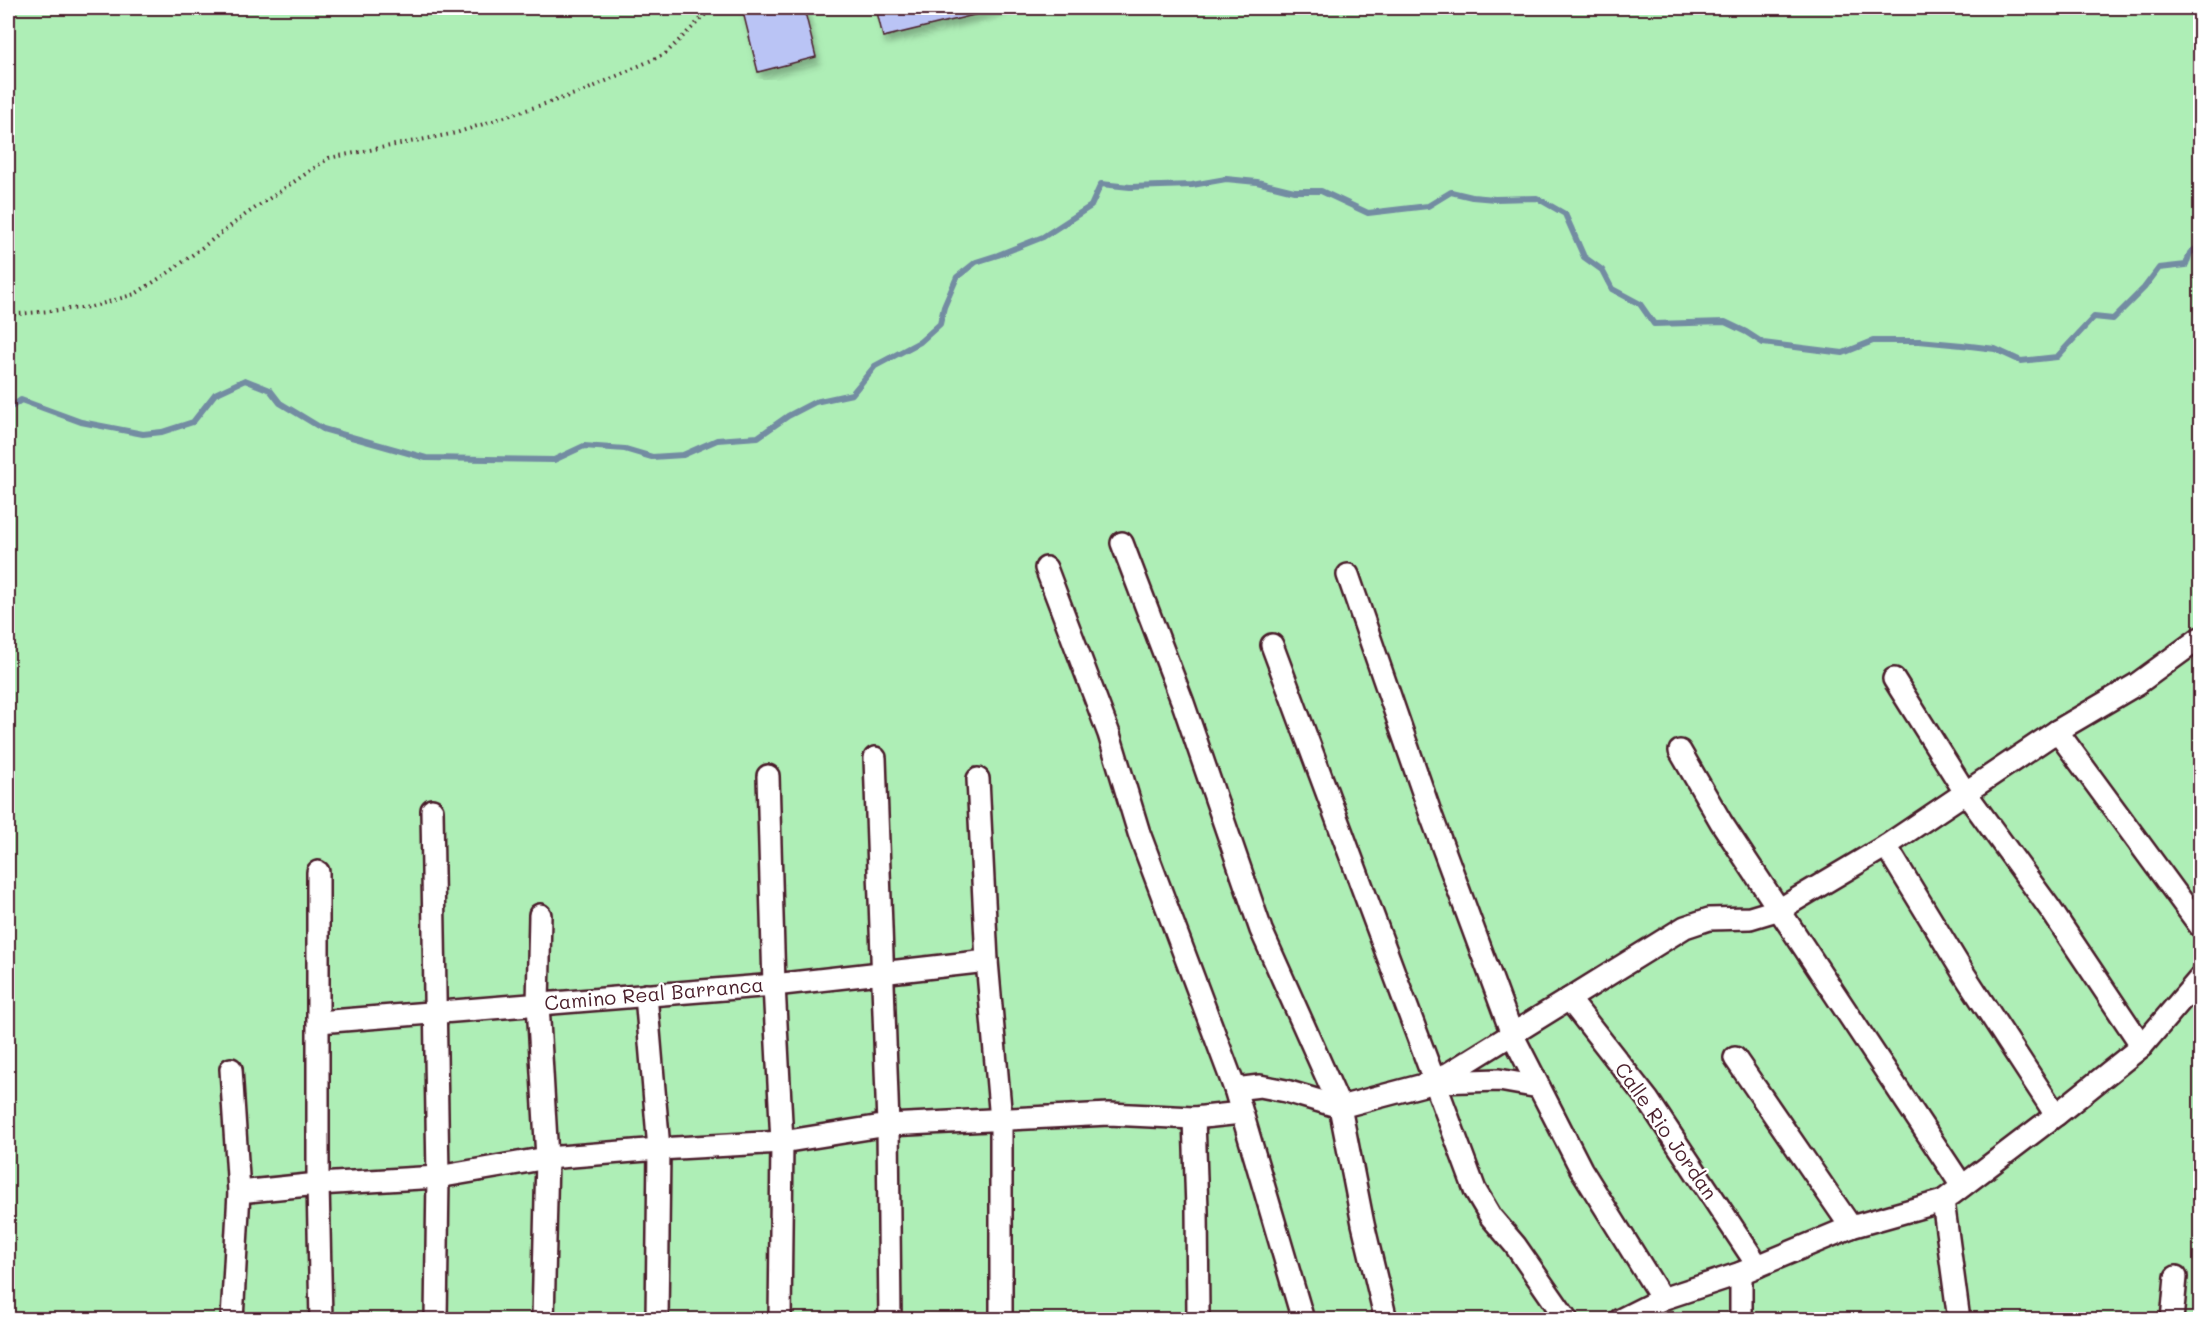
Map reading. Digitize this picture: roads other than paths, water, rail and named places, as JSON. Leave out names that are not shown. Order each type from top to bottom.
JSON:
[{"type":"street","points":[[1122,543],[1183,703],[1261,930],[1340,1107],[1363,1224],[1386,1320]]},
{"type":"street","points":[[1046,568],[1109,734],[1143,843],[1235,1089],[1304,1320]]},
{"type":"street","points":[[1348,575],[1431,814],[1512,1034],[1581,1169],[1662,1299]]},
{"type":"street","points":[[1435,1082],[1685,927],[1709,919],[1750,918],[1780,909],[1886,846],[2057,731],[2137,684],[2200,638]]},
{"type":"street","points":[[1272,645],[1475,1190],[1491,1217],[1515,1245],[1567,1320]]},
{"type":"street","points":[[1894,679],[1965,792],[2051,910],[2142,1046]]},
{"type":"street","points":[[2057,731],[2200,926]]},
{"type":"street","points":[[1680,751],[1715,814],[1962,1186]]},
{"type":"street","points":[[875,759],[884,972],[890,1320]]},
{"type":"street","points":[[768,776],[774,985],[782,1142],[780,1320]]},
{"type":"street","points":[[978,779],[987,961],[1001,1120],[1001,1320]]},
{"type":"street","points":[[432,810],[438,1177],[436,1320]]},
{"type":"street","points":[[1886,846],[1964,974],[2056,1115]]},
{"type":"street","points":[[318,872],[318,1184],[321,1320]]},
{"type":"street","points":[[540,915],[538,1004],[547,1158],[543,1320]]},
{"type":"street","name":"Camino Real Barranca","points":[[319,1022],[774,985],[987,961]]},
{"type":"street","points":[[1620,1320],[1662,1299],[1750,1269],[1851,1227],[1943,1201],[2142,1046],[2200,978]]},
{"type":"street","points":[[646,995],[659,1149],[657,1320]]},
{"type":"street","name":"Calle Rio Jordan","points":[[1569,999],[1648,1100],[1750,1269]]},
{"type":"street","points":[[1735,1058],[1851,1227]]},
{"type":"street","points":[[231,1069],[238,1192],[232,1320]]},
{"type":"street","points":[[1235,1089],[1260,1086],[1340,1107],[1435,1082],[1499,1080],[1539,1087]]},
{"type":"street","points":[[238,1192],[318,1184],[438,1177],[547,1158],[782,1142],[888,1125],[1108,1114],[1194,1118],[1241,1113]]},
{"type":"street","points":[[1194,1118],[1198,1314]]},
{"type":"street","points":[[1943,1201],[1959,1320]]},
{"type":"street","points":[[1741,1320],[1750,1269]]},
{"type":"street","points":[[2172,1320],[2176,1277]]},
{"type":"waterway","points":[[8,409],[21,400],[81,422],[143,434],[162,432],[193,422],[215,394],[245,380],[270,390],[280,403],[323,429],[426,458],[554,460],[584,446],[625,449],[652,457],[683,455],[717,440],[758,437],[788,416],[815,402],[852,394],[875,366],[920,342],[940,324],[944,307],[957,277],[976,262],[1043,237],[1091,206],[1101,184],[1130,187],[1192,185],[1226,179],[1257,182],[1294,191],[1321,191],[1368,213],[1428,206],[1451,192],[1495,199],[1537,198],[1565,214],[1584,257],[1602,270],[1612,289],[1640,304],[1654,324],[1725,322],[1763,343],[1843,353],[1873,341],[1919,341],[1995,349],[2021,361],[2057,357],[2094,317],[2113,319],[2144,288],[2159,268],[2186,265],[2190,253],[2200,246]]}]
